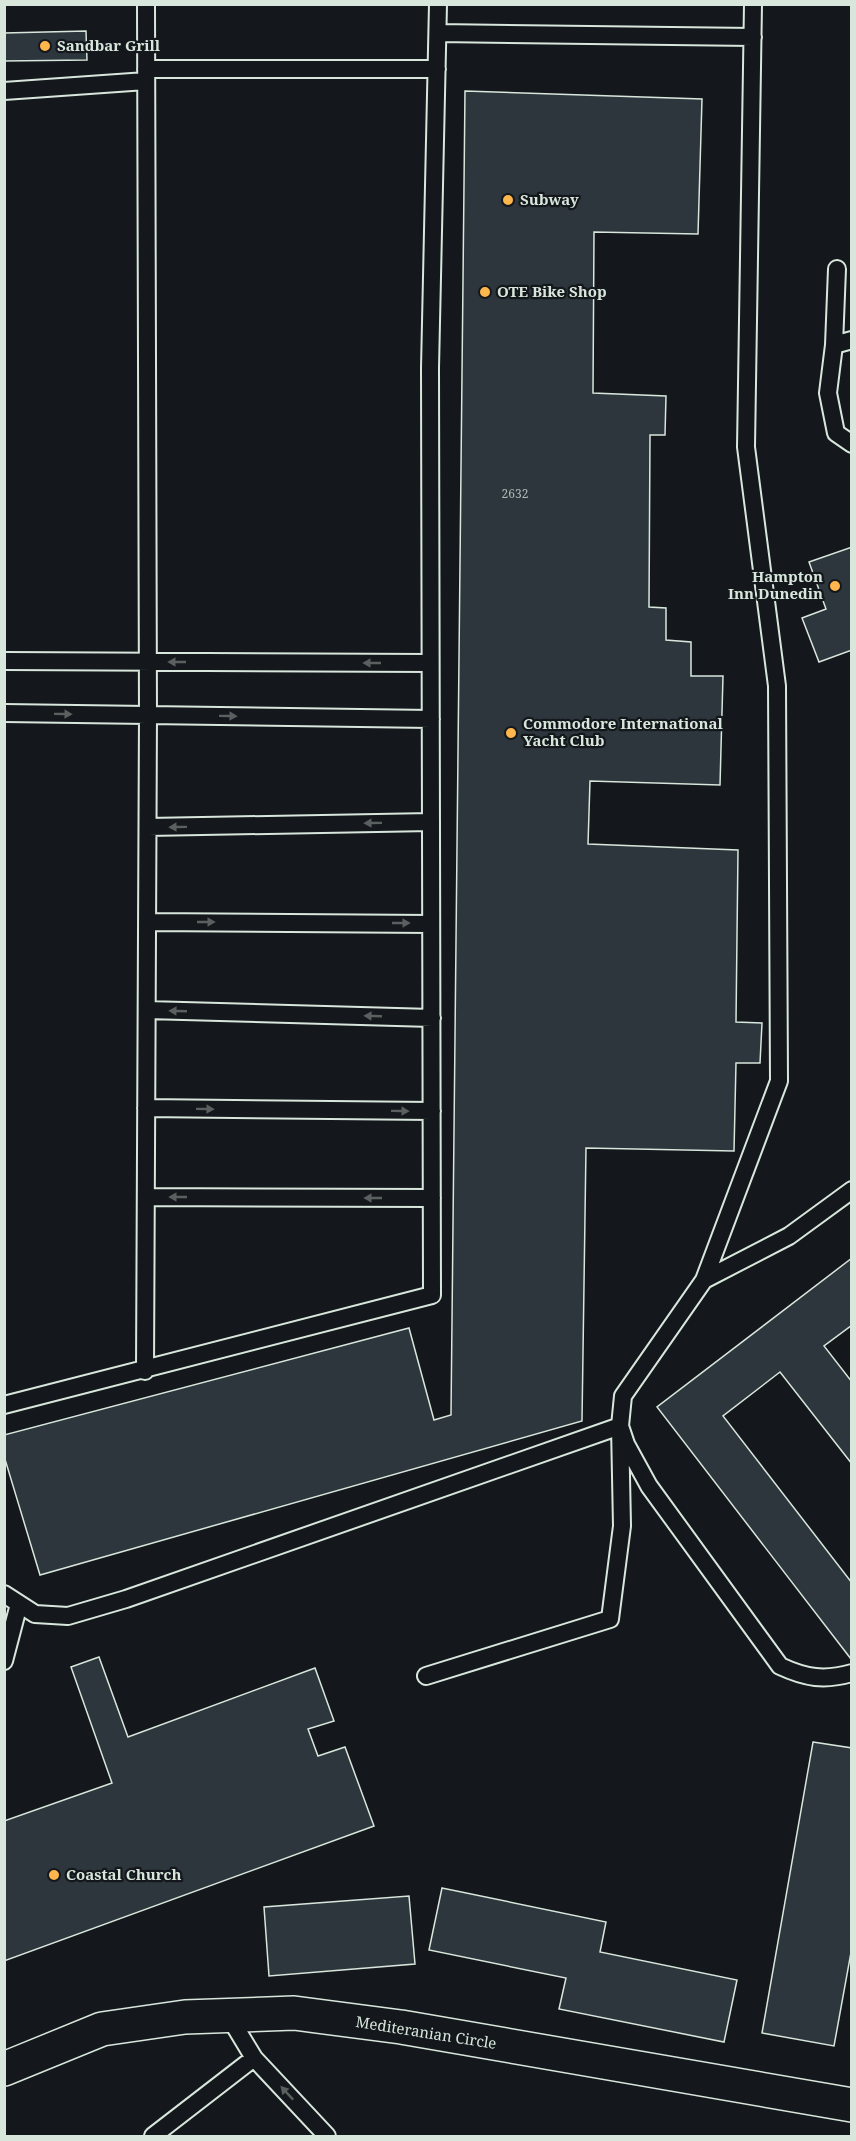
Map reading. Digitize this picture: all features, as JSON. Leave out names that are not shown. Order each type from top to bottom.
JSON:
[{"type":"street","name":"Mediteranian Circle","points":[[4,2069],[102,2029],[185,2017],[294,2013],[401,2027],[852,2104]]},
{"type":"lane","points":[[145,1371],[148,827],[146,4]]},
{"type":"lane","points":[[4,1405],[145,1371],[432,1295],[430,368],[438,4]]},
{"type":"lane","points":[[426,1676],[610,1619],[622,1526],[620,1426],[623,1396],[704,1280],[779,1081],[777,686],[746,447],[753,4]]},
{"type":"lane","points":[[438,33],[753,38]]},
{"type":"lane","points":[[4,91],[146,75],[437,69]]},
{"type":"lane","points":[[837,269],[834,345],[828,393],[837,433],[852,444]]},
{"type":"lane","points":[[834,345],[852,340]]},
{"type":"lane","points":[[4,661],[430,663]]},
{"type":"lane","points":[[4,713],[431,719]]},
{"type":"lane","points":[[148,827],[431,822]]},
{"type":"lane","points":[[147,921],[431,924]]},
{"type":"lane","points":[[147,1010],[432,1018]]},
{"type":"lane","points":[[146,1108],[432,1111]]},
{"type":"lane","points":[[704,1280],[789,1236],[852,1190]]},
{"type":"lane","points":[[146,1197],[432,1198]]},
{"type":"lane","points":[[4,1594],[35,1614],[68,1616],[126,1599],[620,1426]]},
{"type":"lane","points":[[620,1426],[626,1444],[650,1486],[780,1666],[804,1677],[821,1679],[852,1672]]},
{"type":"lane","points":[[4,1661],[20,1604]]},
{"type":"lane","points":[[228,2015],[254,2058],[323,2135]]},
{"type":"lane","points":[[153,2136],[254,2058]]},
{"type":"building","name":"Sandbar Grill","points":[[86,31],[87,60],[4,61],[4,33]]},
{"type":"building","points":[[465,91],[702,99],[698,234],[594,232],[593,393],[666,396],[665,435],[650,435],[649,607],[666,608],[666,640],[691,642],[691,676],[723,676],[720,785],[590,781],[588,844],[738,850],[736,1022],[762,1023],[760,1063],[736,1063],[734,1151],[586,1148],[582,1421],[40,1575],[4,1456],[4,1435],[409,1328],[434,1420],[451,1415]]},
{"type":"building","name":"Hampton Inn Dunedin","points":[[852,547],[852,650],[819,662],[802,618],[826,609],[809,562]]},
{"type":"building","points":[[852,1258],[852,1325],[824,1346],[852,1382],[852,1464],[780,1372],[723,1416],[852,1583],[851,1659],[657,1407]]},
{"type":"building","points":[[99,1657],[128,1737],[315,1668],[334,1721],[308,1729],[318,1756],[345,1747],[374,1826],[4,1961],[4,1821],[112,1783],[71,1667]]},
{"type":"building","points":[[813,1742],[852,1748],[852,1947],[834,2046],[762,2033]]},
{"type":"building","points":[[442,1888],[606,1922],[600,1952],[737,1980],[724,2042],[559,2009],[566,1978],[429,1950]]},
{"type":"building","points":[[409,1896],[415,1964],[269,1976],[264,1907]]},
{"type":"place","name":"Sandbar Grill","points":[[45,46]]},
{"type":"place","name":"Subway","points":[[508,200]]},
{"type":"place","name":"OTE Bike Shop","points":[[485,292]]},
{"type":"place","name":"Hampton Inn Dunedin","points":[[835,586]]},
{"type":"place","name":"Commodore International Yacht Club","points":[[511,733]]},
{"type":"place","name":"Coastal Church","points":[[54,1875]]}]
